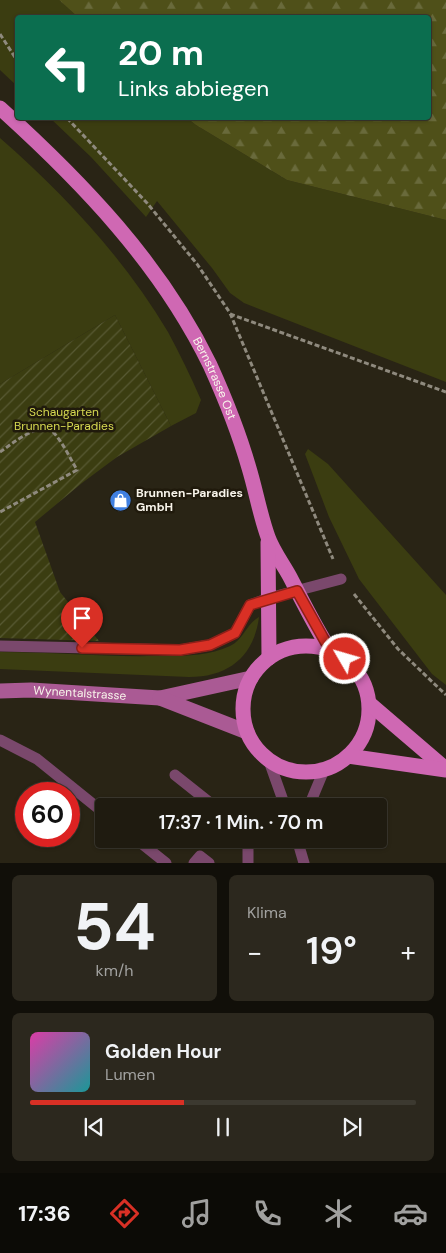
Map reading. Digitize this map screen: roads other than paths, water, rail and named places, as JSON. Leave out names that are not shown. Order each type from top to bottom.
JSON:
[{"type":"main road","name":"Bernstrasse Ost","points":[[0,108],[45,149],[126,235],[157,276],[181,314],[209,364],[228,408],[249,467],[268,538],[330,650]]},
{"type":"main road","name":"Bernstrasse Ost","points":[[268,538],[269,658]]},
{"type":"main road","points":[[298,646],[314,646],[330,650],[345,659],[357,671],[366,686],[370,704],[365,732],[358,746],[337,765],[324,770],[305,773],[286,769],[269,761],[256,748],[247,732],[243,718],[243,704],[251,678],[269,658],[283,650],[298,646]]},
{"type":"main road","name":"Wynentalstrasse","points":[[0,691],[31,690],[160,698],[251,678]]},
{"type":"main road","name":"Wynentalstrasse","points":[[160,698],[247,732]]},
{"type":"main road","points":[[370,704],[446,770]]},
{"type":"main road","points":[[348,756],[446,770]]},
{"type":"lane","points":[[0,646],[180,650],[210,645],[235,633],[250,605],[269,598],[341,579]]},
{"type":"lane","points":[[0,740],[37,759],[95,806]]},
{"type":"lane","points":[[269,761],[282,798]]},
{"type":"lane","points":[[312,798],[324,770]]},
{"type":"lane","points":[[175,775],[204,798]]},
{"type":"lane","points":[[147,848],[166,863]]},
{"type":"lane","points":[[248,848],[248,863]]},
{"type":"lane","points":[[299,848],[304,863]]},
{"type":"lane","points":[[194,863],[200,856],[209,863]]},
{"type":"place","name":"Brunnen-Paradies GmbH","points":[[120,500]]},
{"type":"park label","name":"Schaugarten Brunnen-Paradies","points":[[64,419]]}]
